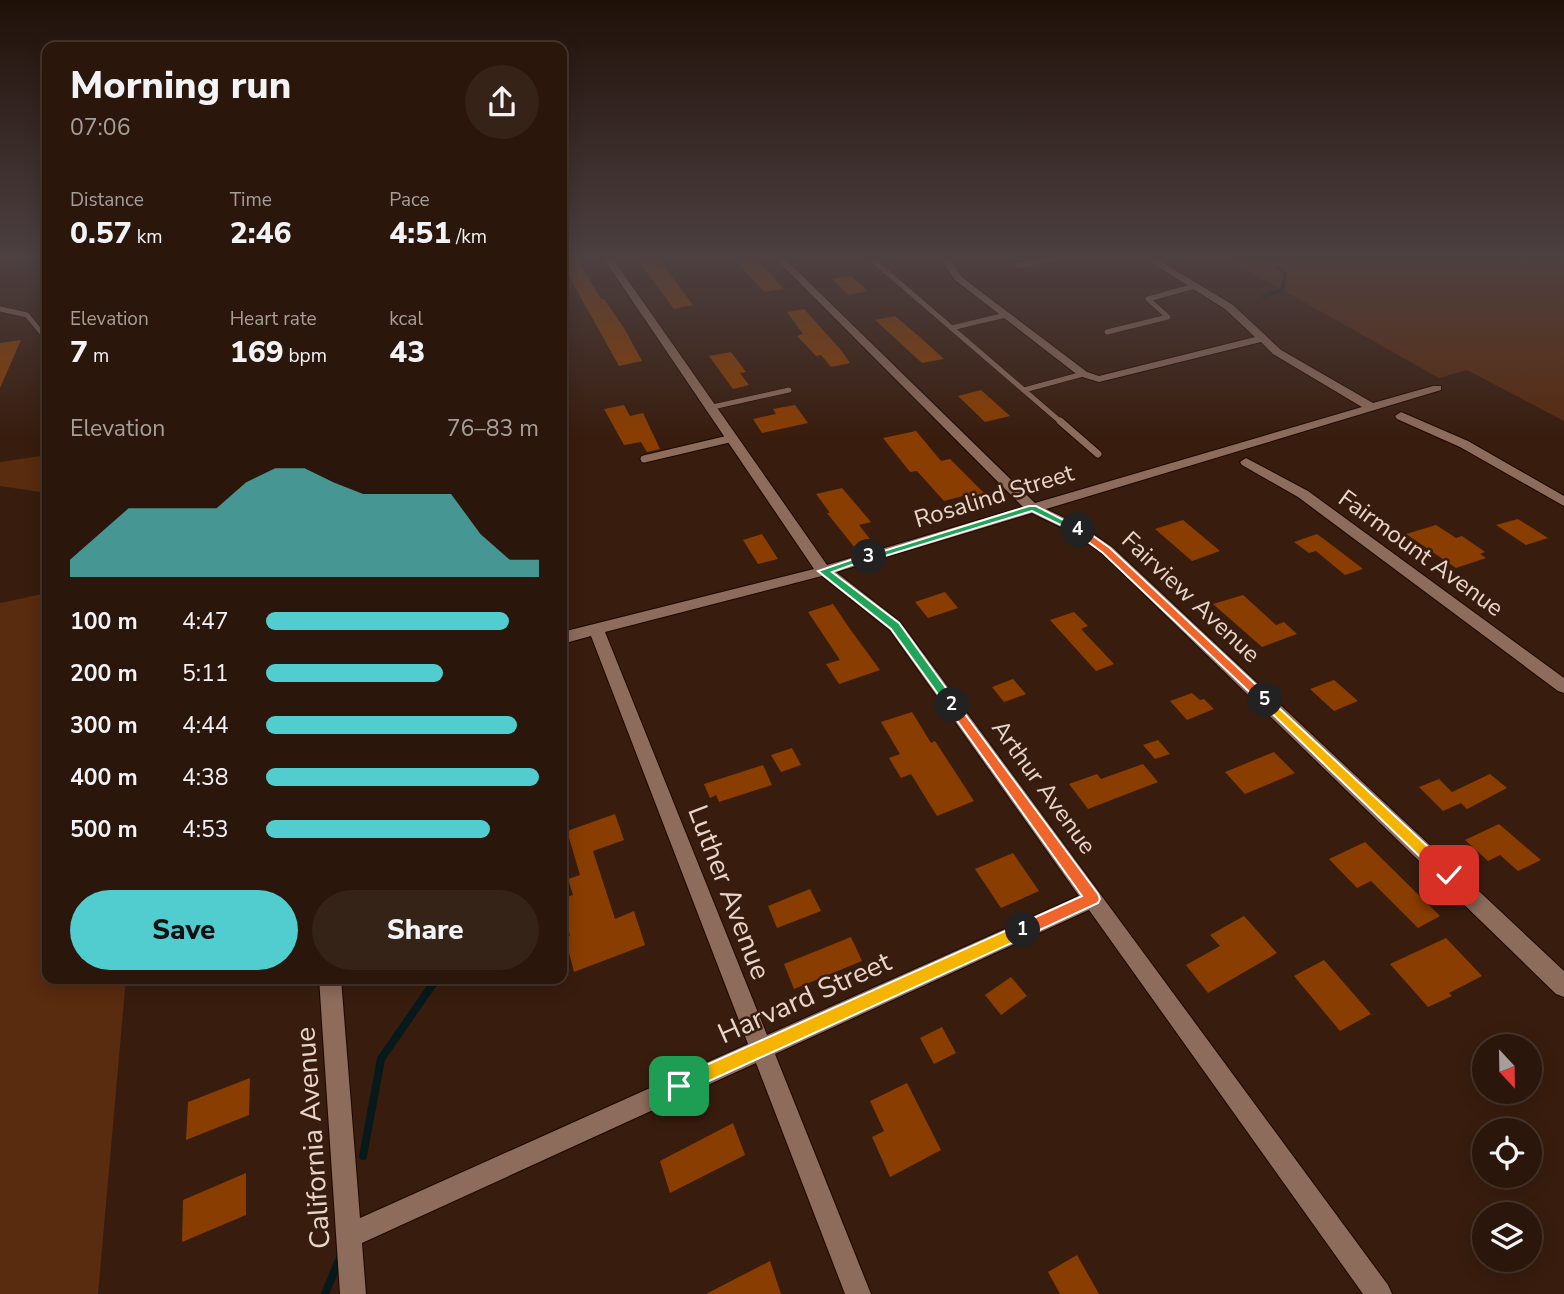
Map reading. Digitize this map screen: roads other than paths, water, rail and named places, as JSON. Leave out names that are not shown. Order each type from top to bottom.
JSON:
[{"type":"street","name":"Arthur Avenue","points":[[647,316],[729,439],[824,571],[895,626],[1378,1294]]},
{"type":"street","name":"Fairview Avenue","points":[[838,316],[1032,508],[1074,527],[1107,550],[1564,986]]},
{"type":"street","points":[[1008,316],[1083,374],[1099,379],[1262,339]]},
{"type":"street","points":[[1239,316],[1277,352],[1371,407]]},
{"type":"street","name":"Rosalind Street","points":[[567,637],[824,571],[1437,388]]},
{"type":"street","points":[[1401,416],[1464,444],[1564,502]]},
{"type":"street","name":"Fairmount Avenue","points":[[1246,463],[1303,494],[1564,687]]},
{"type":"street","name":"Luther Avenue","points":[[596,628],[858,1294]]},
{"type":"street","name":"Harvard Street","points":[[349,1236],[1093,899]]},
{"type":"street","name":"California Avenue","points":[[330,984],[353,1294]]},
{"type":"lane","points":[[28,316],[42,333]]},
{"type":"lane","points":[[938,316],[1098,454]]},
{"type":"lane","points":[[951,328],[1000,316]]},
{"type":"lane","points":[[1107,332],[1168,316]]},
{"type":"lane","points":[[1024,390],[1083,374]]},
{"type":"lane","points":[[708,408],[789,390]]},
{"type":"lane","points":[[644,459],[729,439]]},
{"type":"waterway","points":[[363,1156],[381,1059],[433,984]]},
{"type":"waterway","points":[[325,1294],[339,1260]]}]
